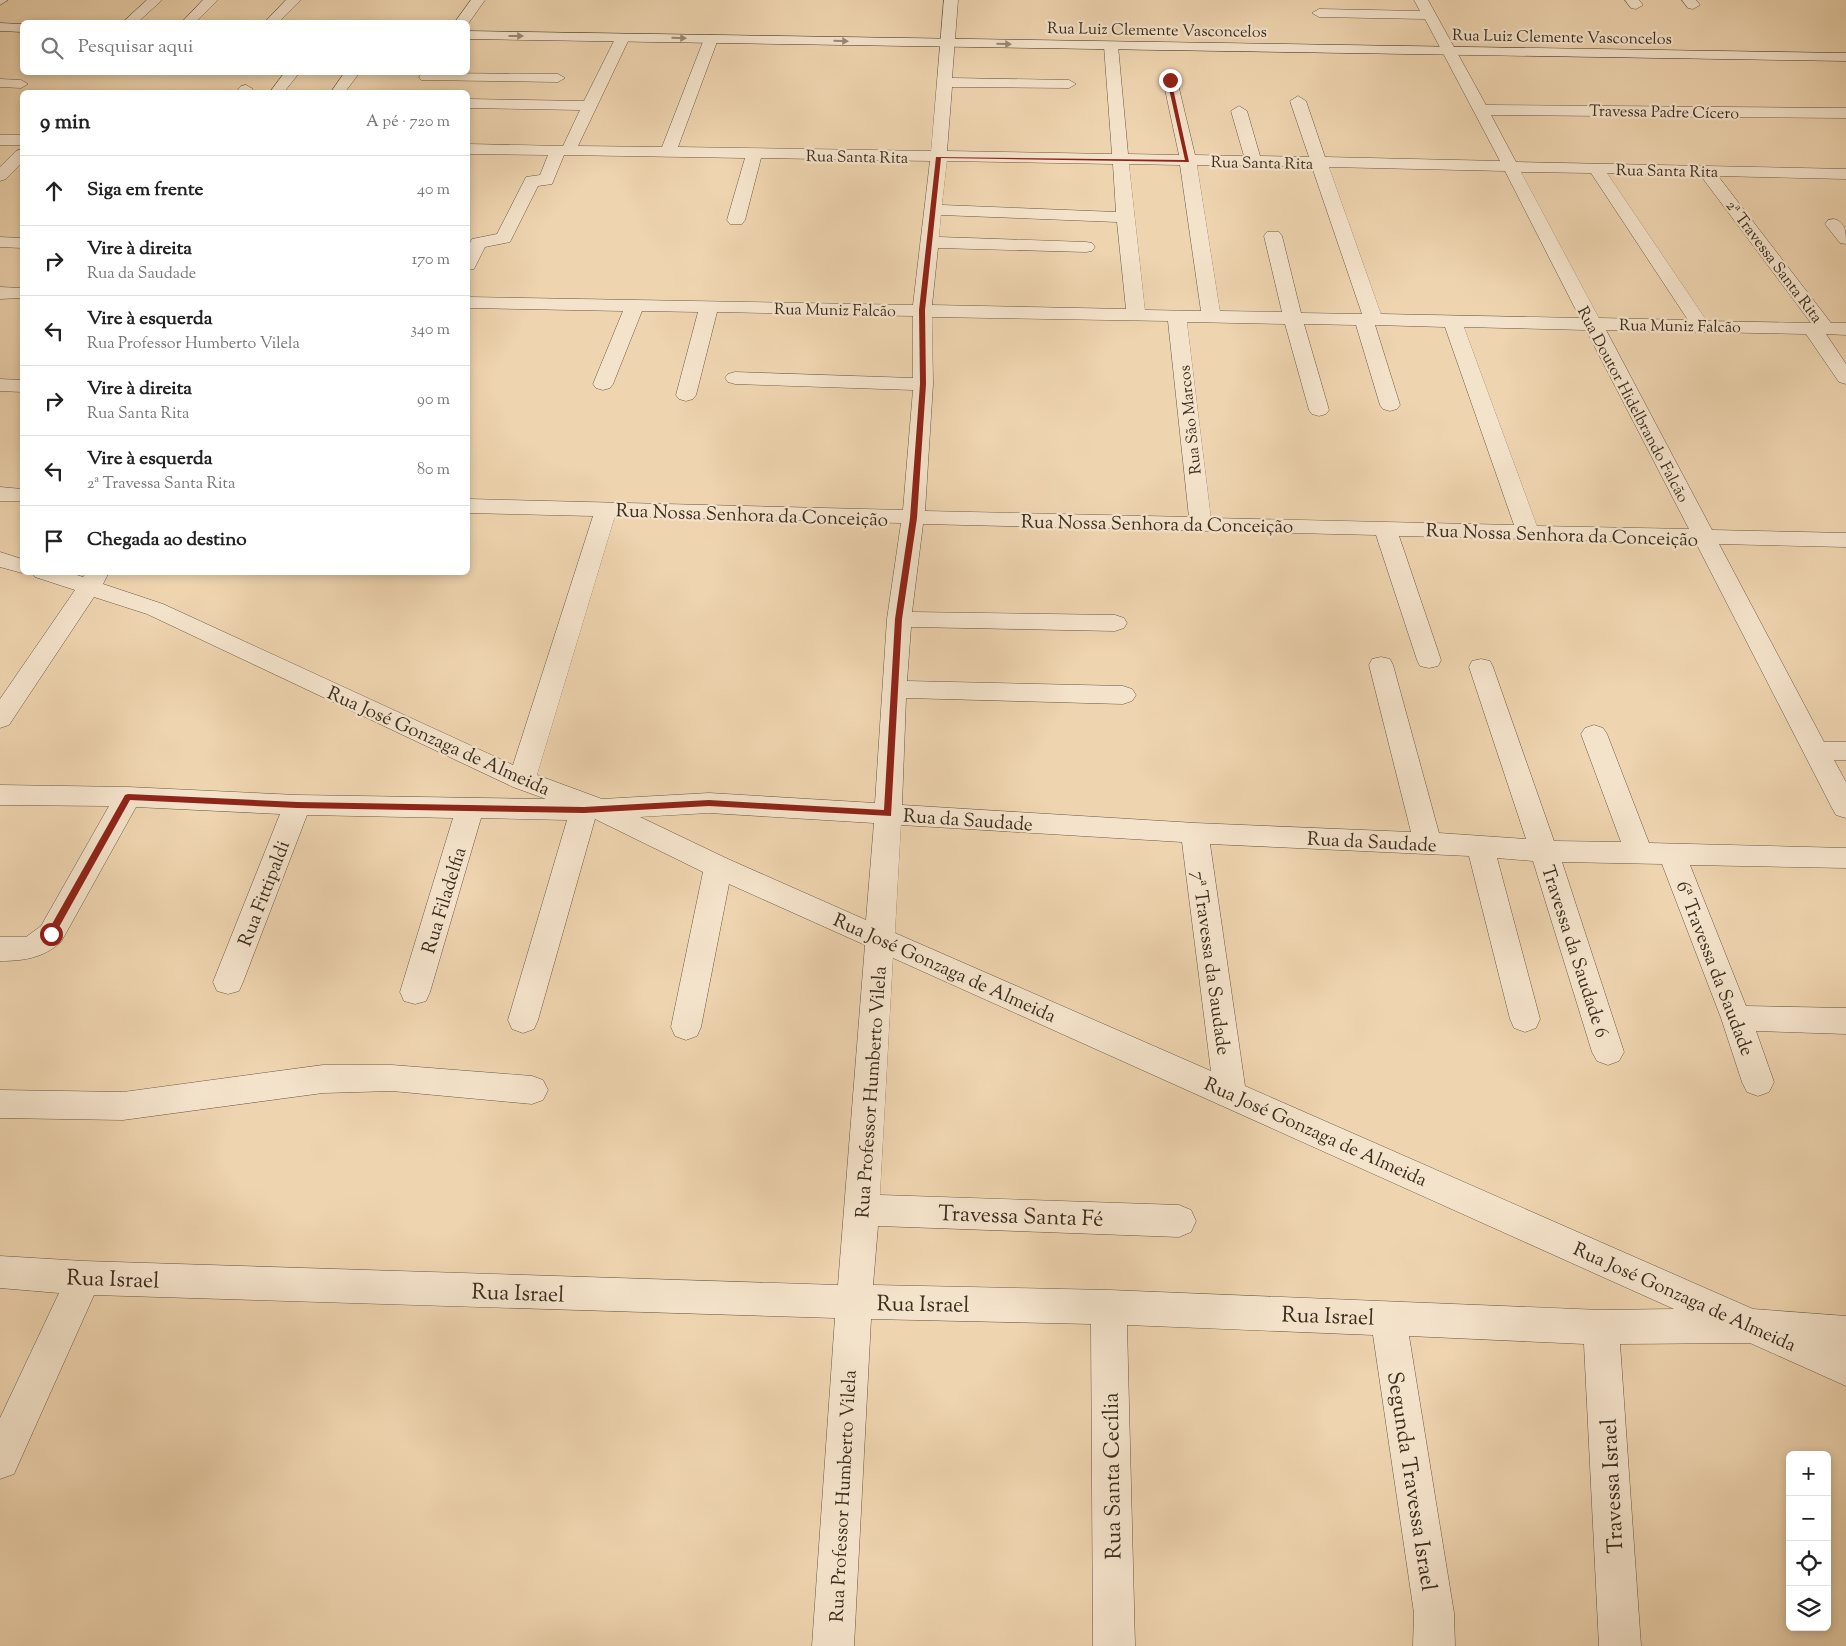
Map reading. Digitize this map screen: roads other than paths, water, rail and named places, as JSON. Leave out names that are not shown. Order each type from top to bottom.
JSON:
[{"type":"street","points":[[132,20],[155,0]]},
{"type":"street","points":[[191,20],[212,0]]},
{"type":"street","points":[[274,20],[294,0]]},
{"type":"street","points":[[463,20],[478,0]]},
{"type":"street","name":"Rua Professor Humberto Vilela","points":[[833,1646],[854,1302],[862,1210],[888,814],[894,689],[899,619],[913,518],[910,439],[923,384],[922,310],[939,157],[951,0]]},
{"type":"street","points":[[1319,13],[1424,8]]},
{"type":"street","name":"Rua Doutor Hidelbrando Falcão","points":[[1424,8],[1482,110],[1704,538],[1835,751],[1846,808]]},
{"type":"street","points":[[0,28],[20,28]]},
{"type":"street","name":"Rua Luiz Clemente Vasconcelos","points":[[470,35],[1449,52],[1730,52],[1846,57]]},
{"type":"street","points":[[470,261],[478,243],[504,238],[532,181],[546,180],[590,106],[624,37]]},
{"type":"street","points":[[668,152],[711,39]]},
{"type":"street","points":[[1111,46],[1125,217],[1136,314]]},
{"type":"street","points":[[279,90],[291,75]]},
{"type":"street","points":[[340,90],[351,75]]},
{"type":"street","points":[[416,90],[427,75],[558,78]]},
{"type":"street","points":[[1170,80],[1188,161],[1211,316]]},
{"type":"street","points":[[944,82],[1069,84]]},
{"type":"street","points":[[0,83],[21,84]]},
{"type":"street","points":[[1298,101],[1369,319],[1390,405]]},
{"type":"street","points":[[470,103],[590,106]]},
{"type":"street","name":"Travessa Padre Cícero","points":[[1482,110],[1846,113]]},
{"type":"street","points":[[1239,111],[1254,162]]},
{"type":"street","points":[[0,140],[20,140]]},
{"type":"street","name":"Rua Santa Rita","points":[[470,149],[1318,162],[1846,174]]},
{"type":"street","points":[[736,220],[754,154]]},
{"type":"street","points":[[0,176],[20,156]]},
{"type":"street","points":[[1596,169],[1701,325]]},
{"type":"street","name":"2ª Travessa Santa Rita","points":[[1706,171],[1819,328],[1846,378]]},
{"type":"street","points":[[933,210],[1125,217]]},
{"type":"street","points":[[1273,236],[1292,318],[1319,410]]},
{"type":"street","points":[[0,242],[20,243]]},
{"type":"street","points":[[929,242],[1086,247]]},
{"type":"street","points":[[0,292],[20,293]]},
{"type":"street","name":"Rua Muniz Falcão","points":[[470,302],[1846,329]]},
{"type":"street","points":[[603,384],[635,305]]},
{"type":"street","points":[[686,395],[709,306]]},
{"type":"street","name":"Rua São Marcos","points":[[1177,315],[1201,524]]},
{"type":"street","points":[[1452,320],[1528,532]]},
{"type":"street","points":[[735,378],[923,384]]},
{"type":"street","points":[[0,385],[20,386]]},
{"type":"street","points":[[0,494],[20,495]]},
{"type":"street","name":"Rua Nossa Senhora da Conceição","points":[[470,506],[1704,538],[1846,540]]},
{"type":"street","points":[[522,780],[606,509]]},
{"type":"street","points":[[1385,529],[1429,660]]},
{"type":"street","points":[[0,559],[20,565]]},
{"type":"street","name":"Rua José Gonzaga de Almeida","points":[[62,575],[93,580],[522,780],[592,809],[718,867],[1230,1092],[1846,1368]]},
{"type":"street","points":[[0,719],[93,580]]},
{"type":"street","points":[[899,619],[1115,623]]},
{"type":"street","points":[[1381,665],[1428,843]]},
{"type":"street","name":"Travessa da Saudade 6","points":[[1481,668],[1544,851],[1608,1052]]},
{"type":"street","points":[[894,689],[1123,694]]},
{"type":"street","points":[[1594,734],[1639,852]]},
{"type":"street","name":"Rua da Saudade","points":[[0,795],[128,797],[297,805],[470,808],[592,809],[709,803],[1195,833],[1428,843],[1544,851],[1846,858]]},
{"type":"street","points":[[14,949],[38,946],[51,934],[128,797]]},
{"type":"street","name":"Rua Fittipaldi","points":[[228,982],[297,805]]},
{"type":"street","name":"Rua Filadelfia","points":[[415,992],[470,808]]},
{"type":"street","points":[[523,1020],[592,809]]},
{"type":"street","name":"7ª Travessa da Saudade","points":[[1195,833],[1230,1092]]},
{"type":"street","points":[[1480,846],[1525,1020]]},
{"type":"street","name":"6ª Travessa da Saudade","points":[[1672,854],[1736,1018],[1758,1082]]},
{"type":"street","points":[[686,1027],[718,867]]},
{"type":"street","points":[[1736,1018],[1846,1021]]},
{"type":"street","points":[[0,1104],[123,1106],[323,1079],[392,1078],[532,1090]]},
{"type":"street","name":"Travessa Santa Fé","points":[[862,1210],[1179,1221]]},
{"type":"street","name":"Rua Israel","points":[[0,1272],[84,1278],[854,1302],[1109,1306],[1602,1327],[1750,1326],[1846,1333]]},
{"type":"street","points":[[0,1460],[84,1278]]},
{"type":"street","name":"Rua Santa Cecília","points":[[1109,1306],[1114,1646]]},
{"type":"street","name":"Segunda Travessa Israel","points":[[1388,1317],[1434,1613],[1434,1646]]},
{"type":"street","name":"Travessa Israel","points":[[1602,1327],[1620,1646]]}]
